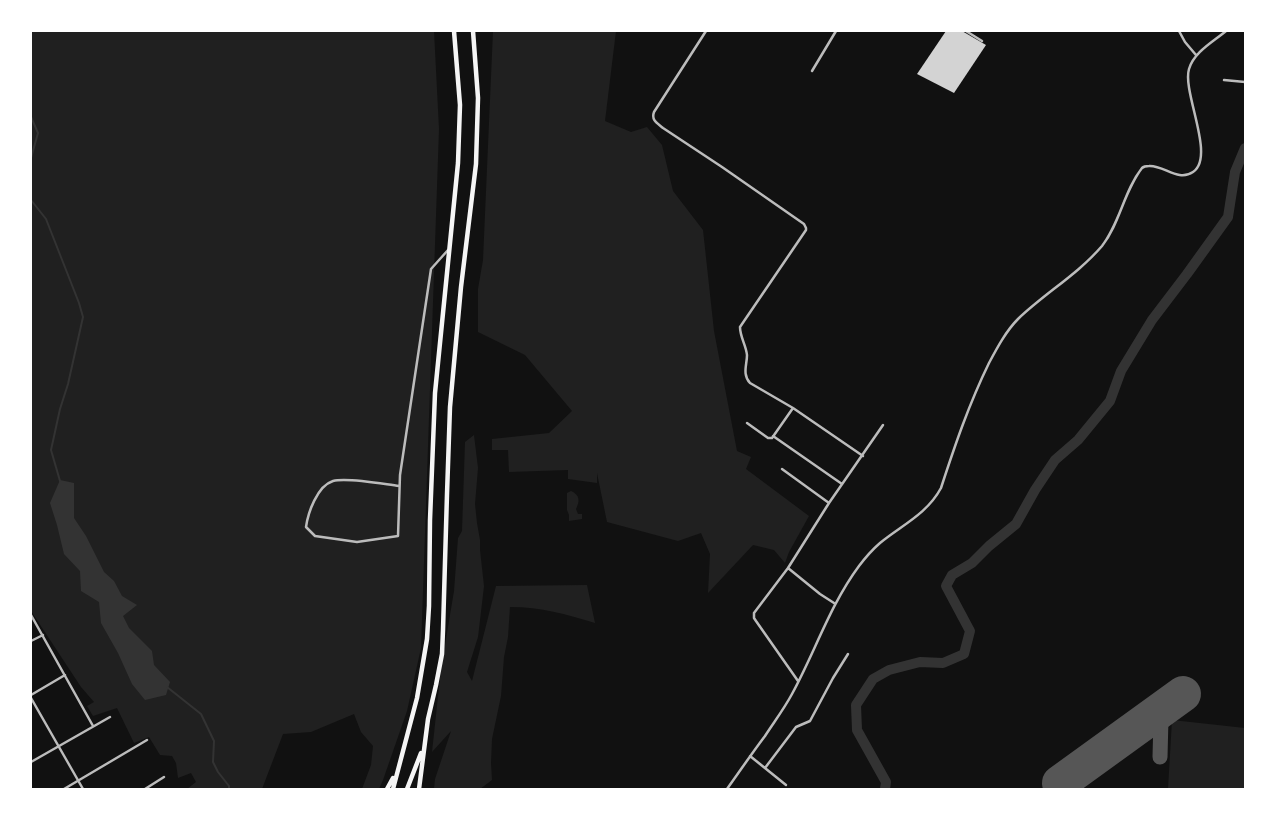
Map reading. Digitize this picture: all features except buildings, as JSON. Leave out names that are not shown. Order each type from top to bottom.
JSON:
[{"type":"highway","points":[[393,789],[418,698],[427,639],[435,393],[458,177],[459,88],[454,31]]},
{"type":"highway","points":[[419,789],[428,720],[442,654],[450,421],[461,287],[474,187],[476,155],[478,98],[473,31]]},
{"type":"highway","points":[[407,789],[424,747]]},
{"type":"highway","points":[[387,789],[398,770]]},
{"type":"street","points":[[706,31],[654,112],[652,116],[654,120],[804,224],[806,228],[740,326],[747,354],[746,377],[757,387],[793,408],[863,456]]},
{"type":"street","points":[[812,71],[836,31]]},
{"type":"street","points":[[966,31],[982,41]]},
{"type":"street","points":[[1179,31],[1196,55]]},
{"type":"street","points":[[727,789],[792,694],[834,604],[867,555],[878,544],[921,514],[937,497],[975,392],[1007,333],[1017,320],[1087,262],[1103,244],[1112,230],[1130,188],[1142,168],[1154,166],[1180,176],[1186,176],[1200,164],[1198,128],[1188,81],[1188,69],[1196,55],[1226,31]]},
{"type":"street","points":[[1224,80],[1245,82]]},
{"type":"street","points":[[400,486],[342,480],[330,482],[320,490],[308,514],[306,527],[314,536],[357,542],[398,536],[401,468],[431,269],[449,249]]},
{"type":"street","points":[[773,437],[793,408]]},
{"type":"street","points":[[747,423],[768,438],[773,437],[842,484]]},
{"type":"street","points":[[798,681],[754,616],[883,425]]},
{"type":"street","points":[[782,469],[829,504]]},
{"type":"street","points":[[788,568],[834,604]]},
{"type":"street","points":[[31,615],[93,726]]},
{"type":"street","points":[[31,641],[43,635]]},
{"type":"street","points":[[765,768],[796,727],[810,721],[848,654]]},
{"type":"street","points":[[65,675],[31,697],[83,789]]},
{"type":"street","points":[[31,762],[110,717]]},
{"type":"street","points":[[64,789],[147,740]]},
{"type":"street","points":[[750,756],[786,785]]},
{"type":"street","points":[[145,789],[164,777]]},
{"type":"shaded area","points":[[31,31],[434,31],[439,129],[421,648],[407,711],[379,789],[362,789],[371,765],[373,746],[361,732],[354,714],[311,732],[283,734],[262,789],[187,789],[196,782],[191,773],[178,778],[176,763],[172,756],[160,755],[149,737],[134,743],[117,708],[93,716],[87,706],[94,702],[81,687],[31,611]]},
{"type":"shaded area","points":[[493,31],[616,31],[605,121],[631,132],[647,127],[662,145],[673,191],[703,230],[714,331],[737,451],[751,457],[746,469],[809,516],[785,563],[774,550],[753,545],[708,593],[710,554],[701,533],[678,541],[607,522],[597,473],[597,483],[568,479],[568,470],[509,472],[508,450],[492,450],[492,439],[549,433],[572,411],[525,355],[478,332],[478,289],[483,260]]},
{"type":"shaded area","points":[[474,435],[478,468],[475,504],[484,586],[478,637],[467,672],[472,681],[496,586],[587,585],[595,623],[543,610],[510,607],[501,696],[492,739],[492,780],[480,789],[434,789],[435,779],[451,731],[432,752],[441,669],[454,591],[458,538],[462,531],[465,442]]},
{"type":"shaded area","points":[[60,480],[74,483],[74,518],[86,536],[104,572],[114,581],[122,596],[137,605],[123,616],[129,628],[152,651],[154,665],[170,682],[166,695],[145,700],[132,684],[118,653],[101,623],[99,602],[81,591],[80,571],[64,554],[50,503]]},
{"type":"shaded area","points":[[571,491],[578,496],[579,501],[576,509],[578,514],[582,514],[582,519],[569,521],[567,493]]},
{"type":"shaded area","points":[[1172,720],[1245,728],[1245,789],[1168,789]]},
{"type":"waterway","points":[[31,117],[38,133],[31,158]]},
{"type":"waterway","points":[[885,789],[886,782],[857,730],[856,705],[873,679],[889,670],[920,662],[943,663],[964,654],[970,631],[946,586],[952,575],[972,563],[1016,524],[1055,460],[1078,440],[1110,401],[1121,371],[1152,320],[1228,217],[1235,172],[1245,148]]},
{"type":"waterway","points":[[31,200],[46,219],[83,317],[51,450],[60,481]]},
{"type":"waterway","points":[[167,687],[201,714],[214,741],[213,762],[229,786],[229,789]]},
{"type":"taxiway","points":[[1158,713],[1161,718],[1160,757]]},
{"type":"runway","points":[[1060,783],[1183,694]]}]
